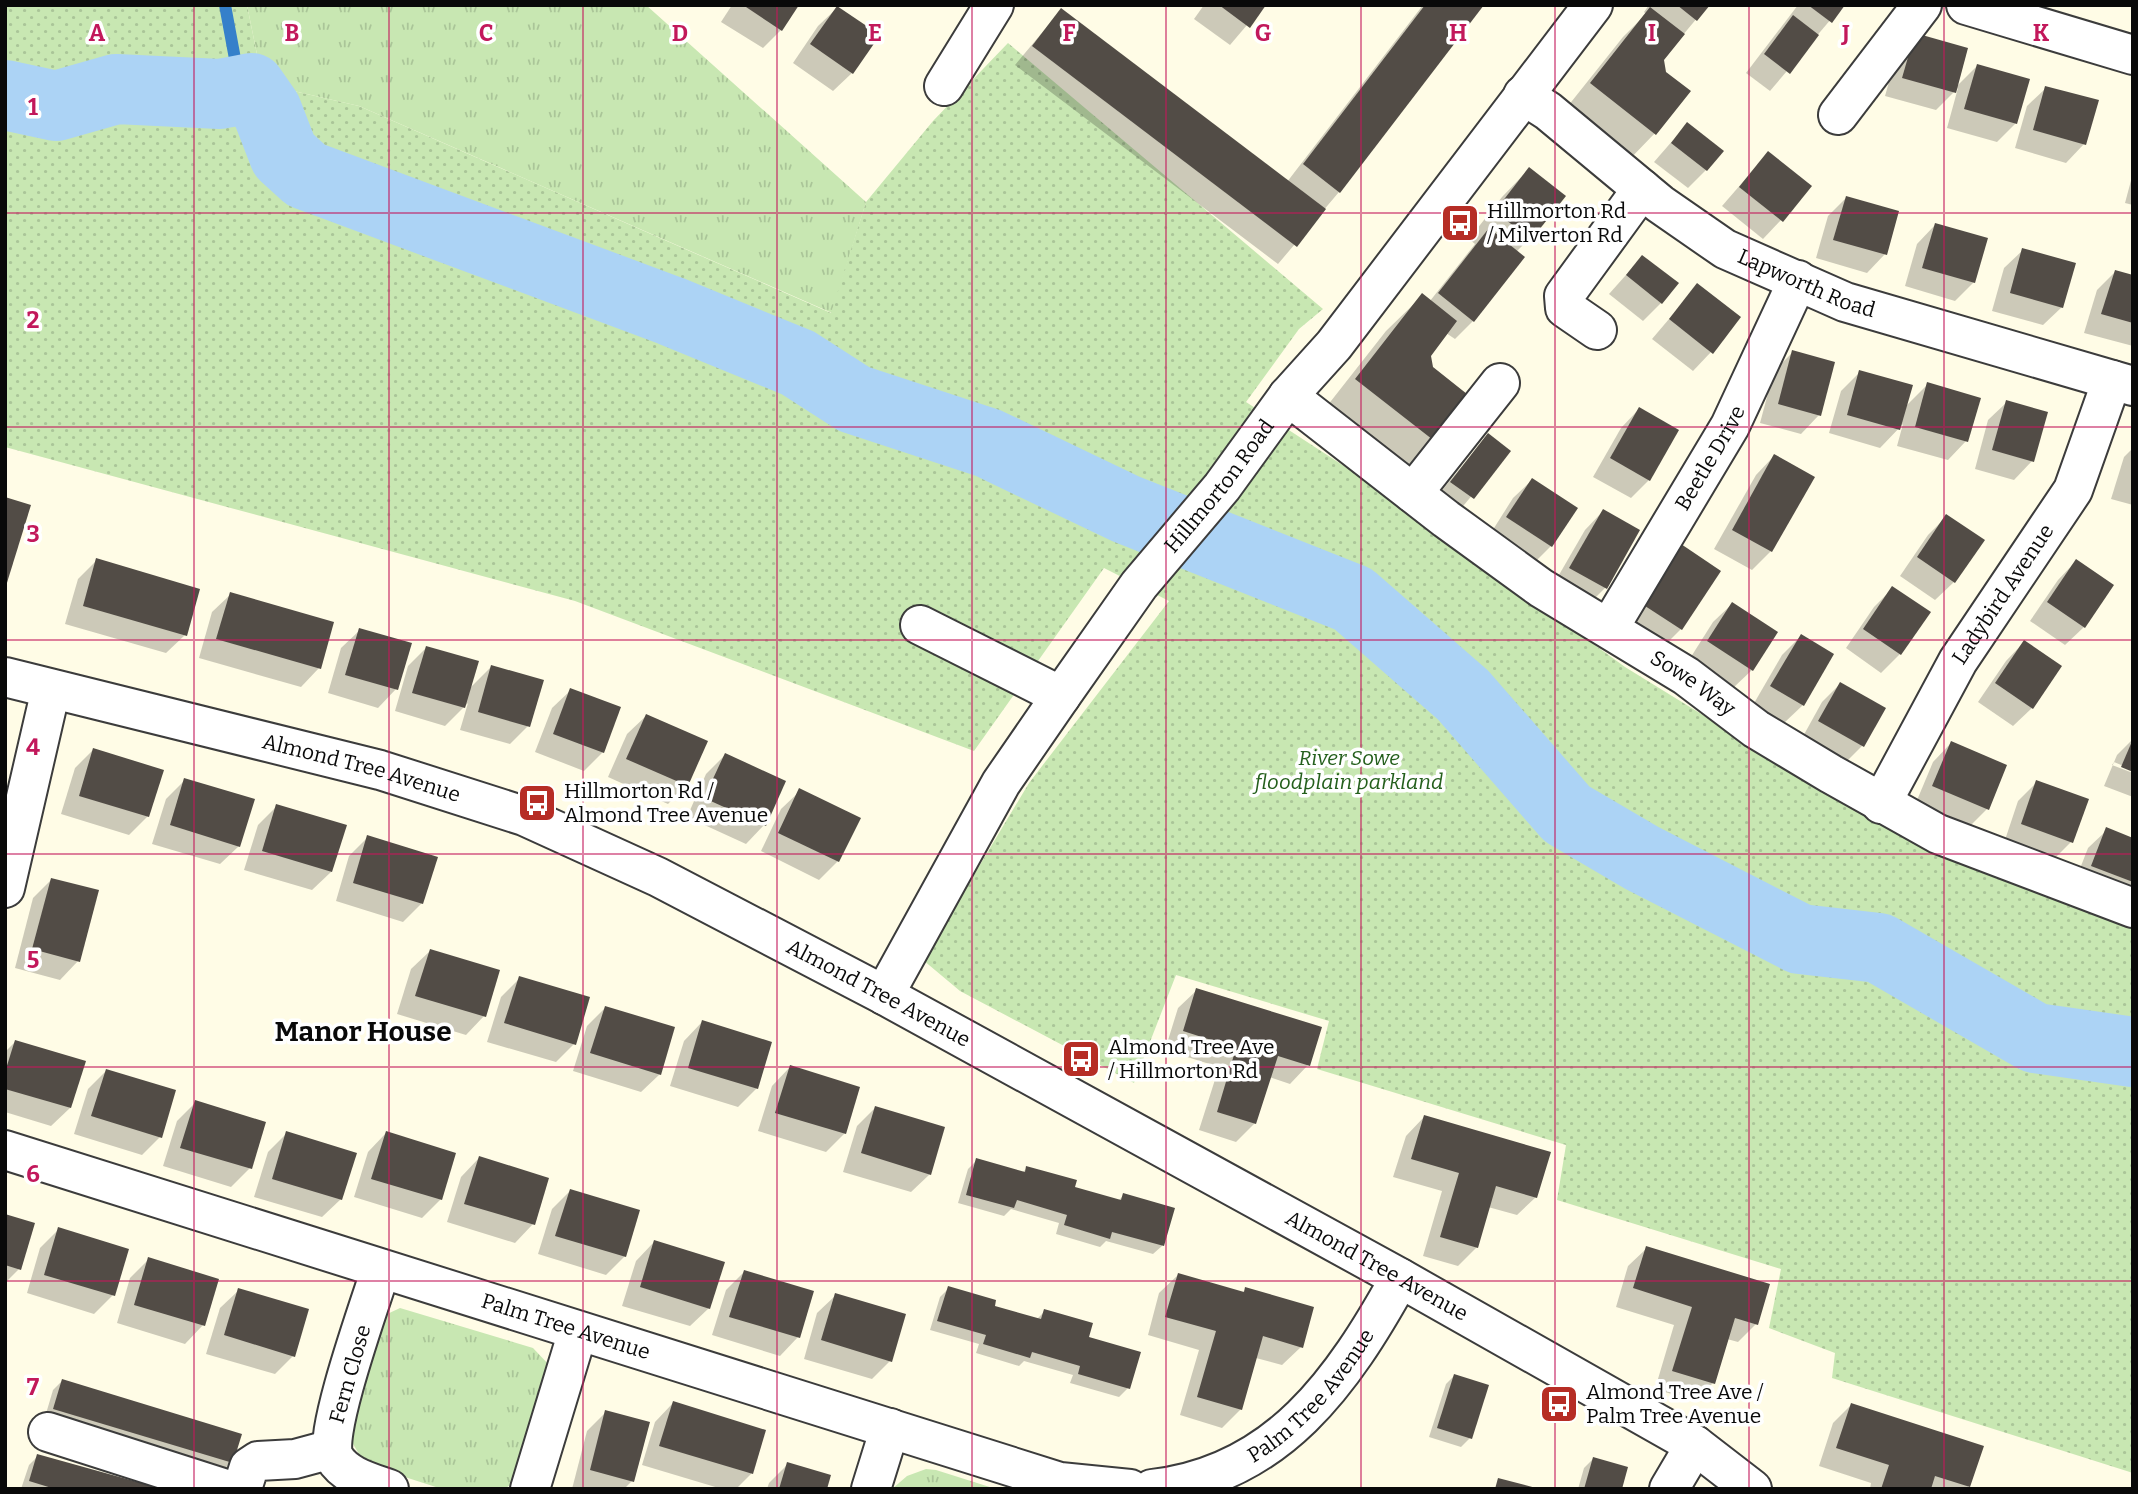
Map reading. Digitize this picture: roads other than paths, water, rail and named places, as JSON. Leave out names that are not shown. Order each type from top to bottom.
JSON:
[{"type":"street","name":"Hillmorton Road","points":[[884,995],[1001,783],[1139,585],[1222,487],[1288,396],[1334,345],[1593,5]]},
{"type":"street","points":[[1838,115],[1922,5]]},
{"type":"street","points":[[1966,5],[2133,55]]},
{"type":"street","points":[[944,86],[988,7]]},
{"type":"street","name":"Lapworth Road","points":[[1523,95],[1548,111],[1642,189],[1725,249],[1845,302],[2122,383]]},
{"type":"street","points":[[1597,330],[1565,308],[1564,296],[1642,189]]},
{"type":"street","name":"Beetle Drive","points":[[1609,628],[1730,426],[1798,281]]},
{"type":"street","points":[[1413,494],[1500,383]]},
{"type":"street","name":"Ladybird Avenue","points":[[1881,804],[1958,661],[2073,490],[2122,383]]},
{"type":"street","name":"Sowe Way","points":[[1288,396],[1413,494],[1541,588],[1686,676],[1756,729],[1881,804],[1984,854],[2133,908]]},
{"type":"street","points":[[920,625],[1061,696]]},
{"type":"street","name":"Almond Tree Avenue","points":[[5,677],[380,770],[524,816],[658,877],[884,995],[1400,1278],[1696,1445],[1752,1489]]},
{"type":"street","points":[[5,888],[51,689]]},
{"type":"street","name":"Palm Tree Avenue","points":[[5,1150],[890,1428],[1059,1486],[1130,1489]]},
{"type":"street","name":"Fern Close","points":[[381,1269],[336,1414],[332,1449],[334,1457],[349,1472],[389,1489]]},
{"type":"street","name":"Palm Tree Avenue","points":[[1152,1489],[1185,1485],[1240,1466],[1294,1425],[1338,1377],[1374,1326],[1400,1278]]},
{"type":"street","points":[[530,1489],[578,1331]]},
{"type":"street","points":[[872,1489],[890,1428]]},
{"type":"street","points":[[48,1432],[226,1489]]},
{"type":"street","points":[[1669,1489],[1696,1445]]},
{"type":"street","points":[[242,1489],[248,1467],[258,1461],[295,1459],[332,1449]]},
{"type":"waterway","points":[[225,5],[238,75],[251,88]]},
{"type":"waterway","points":[[5,95],[56,106],[116,89],[220,94],[251,88],[267,111],[284,155],[306,175],[671,311],[798,363],[854,399],[988,443],[1126,509],[1353,599],[1463,695],[1567,814],[1642,858],[1800,939],[1879,948],[2035,1038],[2133,1052]]},
{"type":"place","name":"Hillmorton Rd / Milverton Rd","points":[[1460,223]]},
{"type":"place","name":"Hillmorton Rd / Almond Tree Avenue","points":[[537,803]]},
{"type":"place","name":"Almond Tree Ave / Hillmorton Rd","points":[[1081,1059]]},
{"type":"place","name":"Almond Tree Ave / Palm Tree Avenue","points":[[1559,1404]]},
{"type":"district","name":"Manor House","points":[[363,1031]]},
{"type":"park label","name":"River Sowe floodplain parkland","points":[[1349,770]]}]
